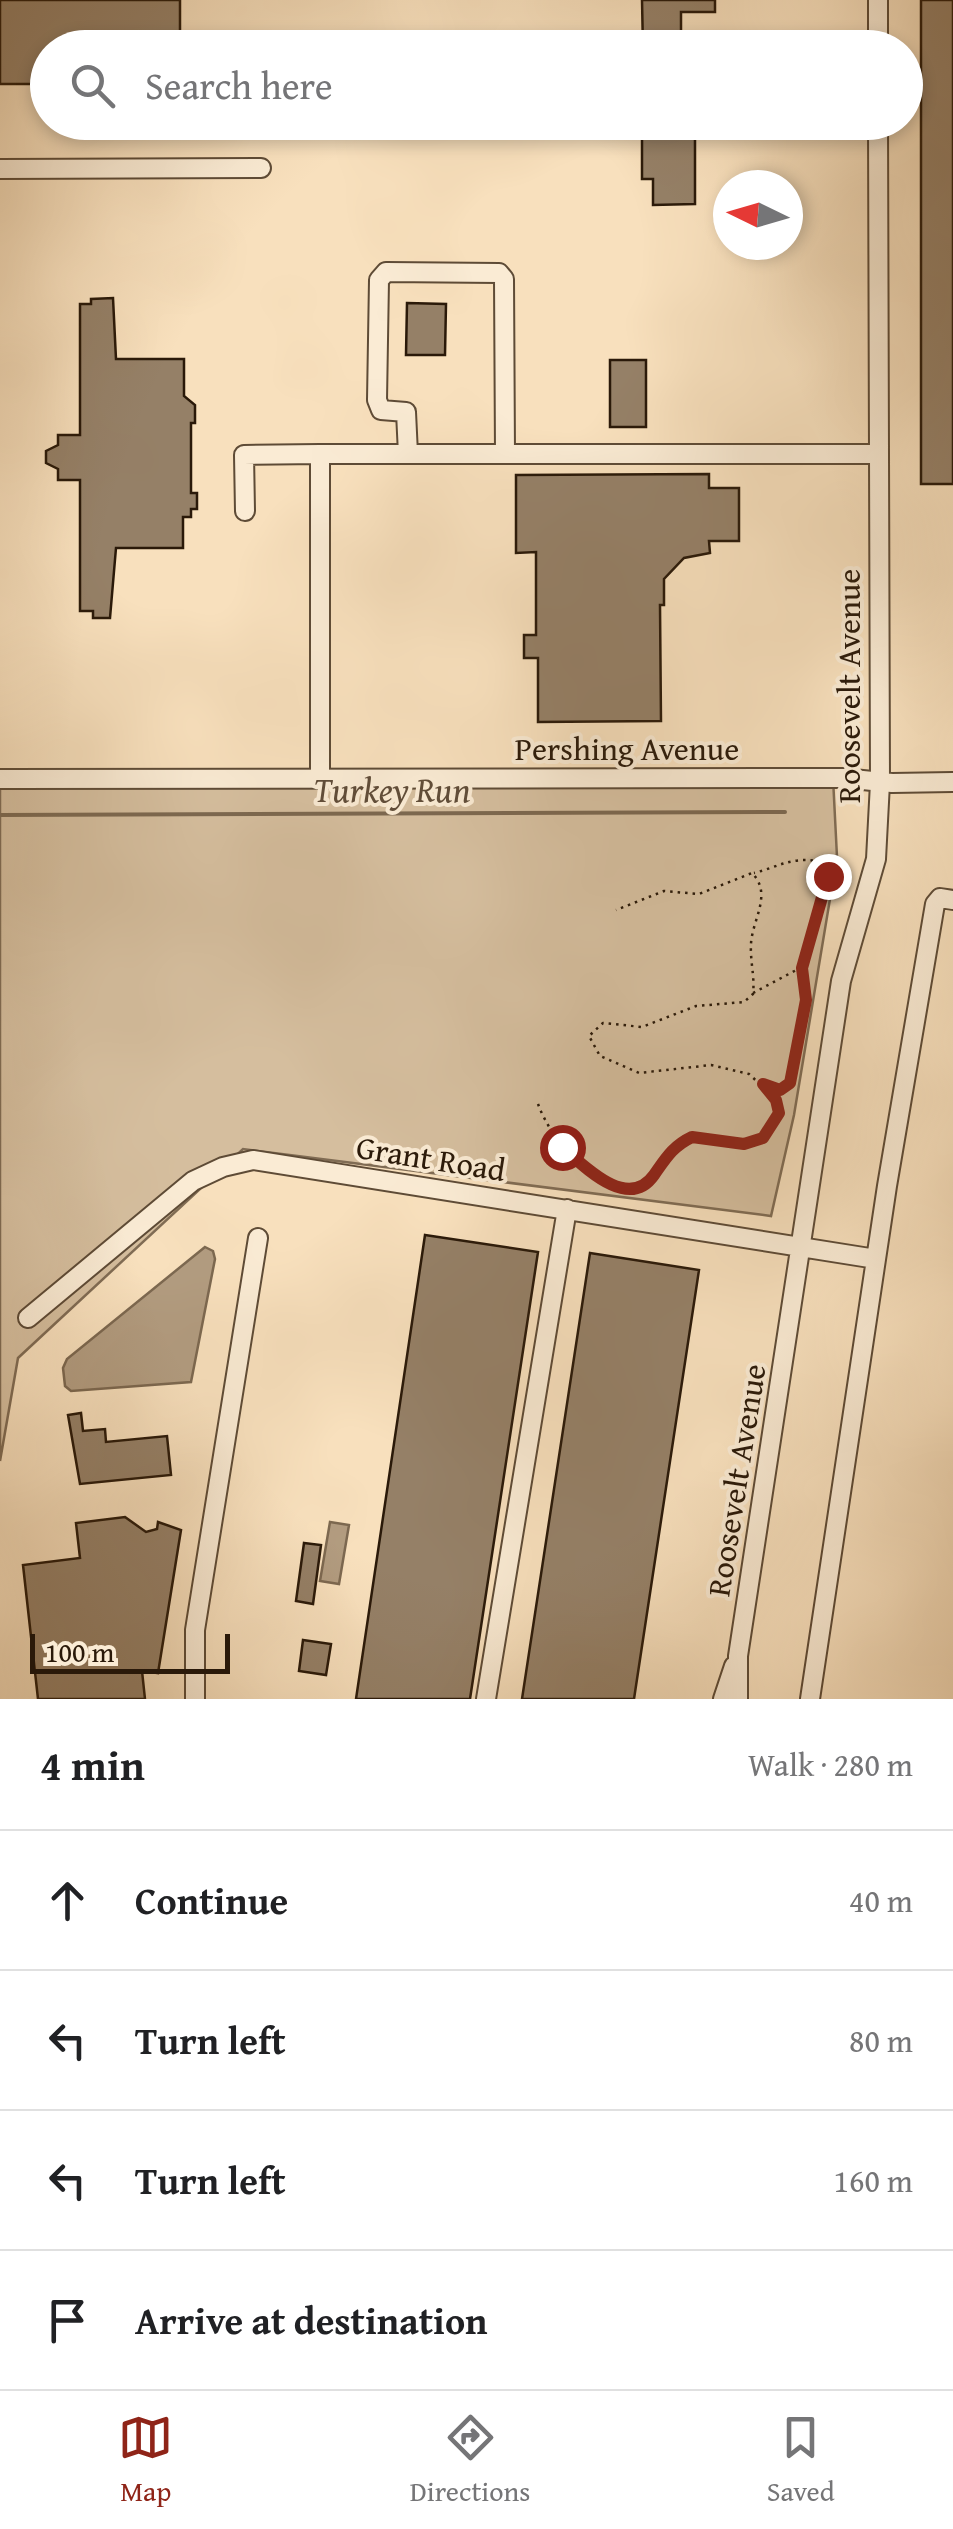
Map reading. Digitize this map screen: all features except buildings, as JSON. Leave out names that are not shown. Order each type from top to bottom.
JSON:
[{"type":"street","points":[[878,0],[878,30]]},
{"type":"street","name":"Roosevelt Avenue","points":[[738,1699],[738,1656],[841,982],[876,860],[880,783],[878,140]]},
{"type":"street","points":[[0,169],[261,168]]},
{"type":"street","points":[[408,454],[406,412],[381,410],[377,400],[379,280],[386,272],[499,274],[504,279],[505,454]]},
{"type":"street","points":[[244,511],[244,454],[876,454]]},
{"type":"street","points":[[320,454],[320,779]]},
{"type":"street","name":"Pershing Avenue","points":[[0,779],[843,778],[880,783],[953,782]]},
{"type":"street","points":[[810,1699],[876,1259],[936,904],[940,898],[953,900]]},
{"type":"street","name":"Grant Road","points":[[28,1318],[193,1182],[253,1160],[876,1259]]},
{"type":"street","points":[[486,1699],[566,1210]]},
{"type":"street","points":[[195,1699],[194,1630],[258,1238]]},
{"type":"street","name":"Roosevelt Avenue","points":[[723,1699],[738,1656]]},
{"type":"path","points":[[616,910],[664,891],[699,894],[790,858],[817,862],[824,868],[828,886],[817,907],[802,968],[806,1000],[790,1083],[780,1090],[748,1074],[711,1065],[640,1073],[600,1056],[589,1036],[603,1023],[642,1027],[696,1006],[744,1002],[802,968]]},
{"type":"path","points":[[752,874],[760,881],[762,896],[751,945],[753,994]]},
{"type":"path","points":[[538,1104],[562,1147],[576,1160],[608,1183],[634,1189],[646,1184],[670,1150],[692,1137],[744,1144],[763,1138],[779,1113],[776,1100],[763,1084]]},
{"type":"shaded area","points":[[833,778],[837,857],[794,1115],[771,1216],[243,1149],[18,1358],[0,1461],[0,779]]},
{"type":"shaded area","points":[[205,1247],[213,1251],[215,1259],[191,1382],[71,1391],[65,1386],[63,1368],[67,1359]]},
{"type":"shaded area","points":[[330,1522],[349,1525],[339,1584],[320,1581]]},
{"type":"waterway","name":"Turkey Run","points":[[0,815],[785,812]]},
{"type":"route","points":[[562,1147],[608,1183],[634,1189],[646,1184],[670,1150],[692,1137],[702,1135],[744,1144],[763,1138],[779,1113],[776,1100],[763,1084],[780,1090],[790,1083],[806,1000],[802,968],[828,876]]}]
